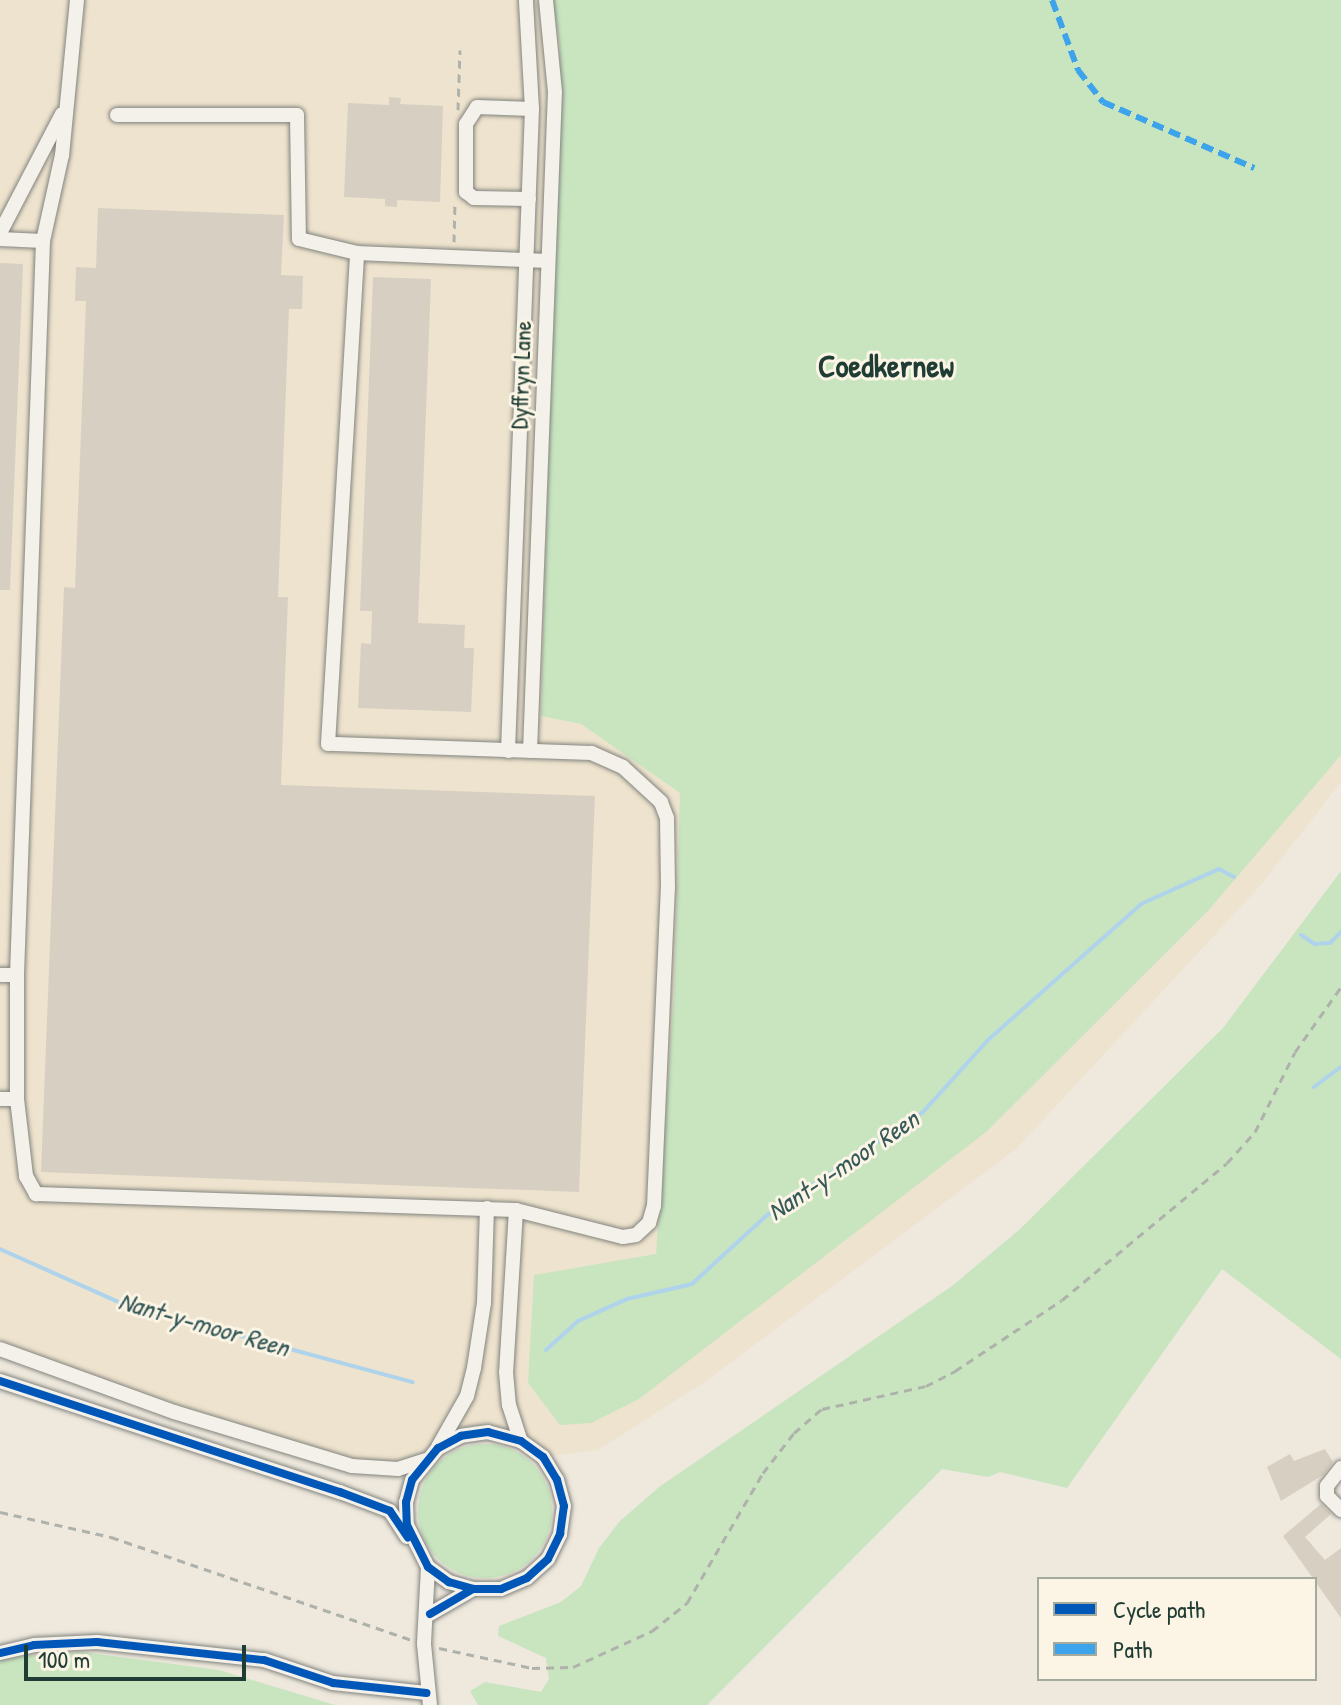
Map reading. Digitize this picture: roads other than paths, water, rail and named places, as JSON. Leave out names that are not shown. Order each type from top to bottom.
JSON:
[{"type":"street","points":[[77,0],[62,155],[43,241],[17,975],[17,1099],[28,1187],[46,1197],[516,1210],[610,1236],[636,1235],[649,1223],[654,1206],[668,888],[667,818],[661,802],[607,758],[530,751],[328,744],[357,253]]},
{"type":"street","name":"Dyffryn Lane","points":[[508,751],[532,109],[526,0]]},
{"type":"street","name":"Dyffryn Lane","points":[[530,751],[555,92],[546,0]]},
{"type":"street","points":[[529,199],[474,198],[466,192],[466,124],[477,107],[532,109]]},
{"type":"street","points":[[0,233],[64,111]]},
{"type":"street","points":[[117,115],[297,115],[299,239],[357,253],[547,261]]},
{"type":"street","points":[[0,239],[43,241]]},
{"type":"street","points":[[0,975],[17,975]]},
{"type":"street","points":[[0,1099],[17,1099]]},
{"type":"street","points":[[438,1448],[467,1396],[474,1368],[484,1303],[487,1208]]},
{"type":"street","points":[[516,1210],[506,1372],[509,1405],[521,1441]]},
{"type":"street","points":[[0,1349],[174,1412],[352,1466],[388,1470],[425,1460]]},
{"type":"street","points":[[0,1381],[390,1511],[414,1547],[428,1567],[473,1589],[501,1589],[527,1578],[548,1559],[560,1534],[564,1506],[557,1480],[543,1457],[521,1441],[488,1432],[461,1436],[438,1448],[425,1460],[406,1502],[414,1547]]},
{"type":"street","points":[[1341,1468],[1327,1486],[1327,1496],[1341,1510]]},
{"type":"street","points":[[0,1653],[34,1645],[97,1642],[264,1660],[333,1683],[428,1699],[424,1644],[430,1614],[428,1567]]},
{"type":"street","points":[[430,1614],[473,1589]]},
{"type":"waterway","name":"Nant-y-moor Reen","points":[[546,1350],[578,1321],[627,1299],[692,1284],[766,1216],[923,1112],[988,1040],[1141,904],[1219,869],[1234,877]]},
{"type":"waterway","name":"Nant-y-moor Reen","points":[[1301,935],[1315,944],[1330,943],[1341,932]]},
{"type":"waterway","points":[[1314,1087],[1341,1067]]},
{"type":"waterway","name":"Nant-y-moor Reen","points":[[0,1249],[123,1304],[413,1382]]},
{"type":"district","name":"Coedkernew","points":[[886,366]]}]
